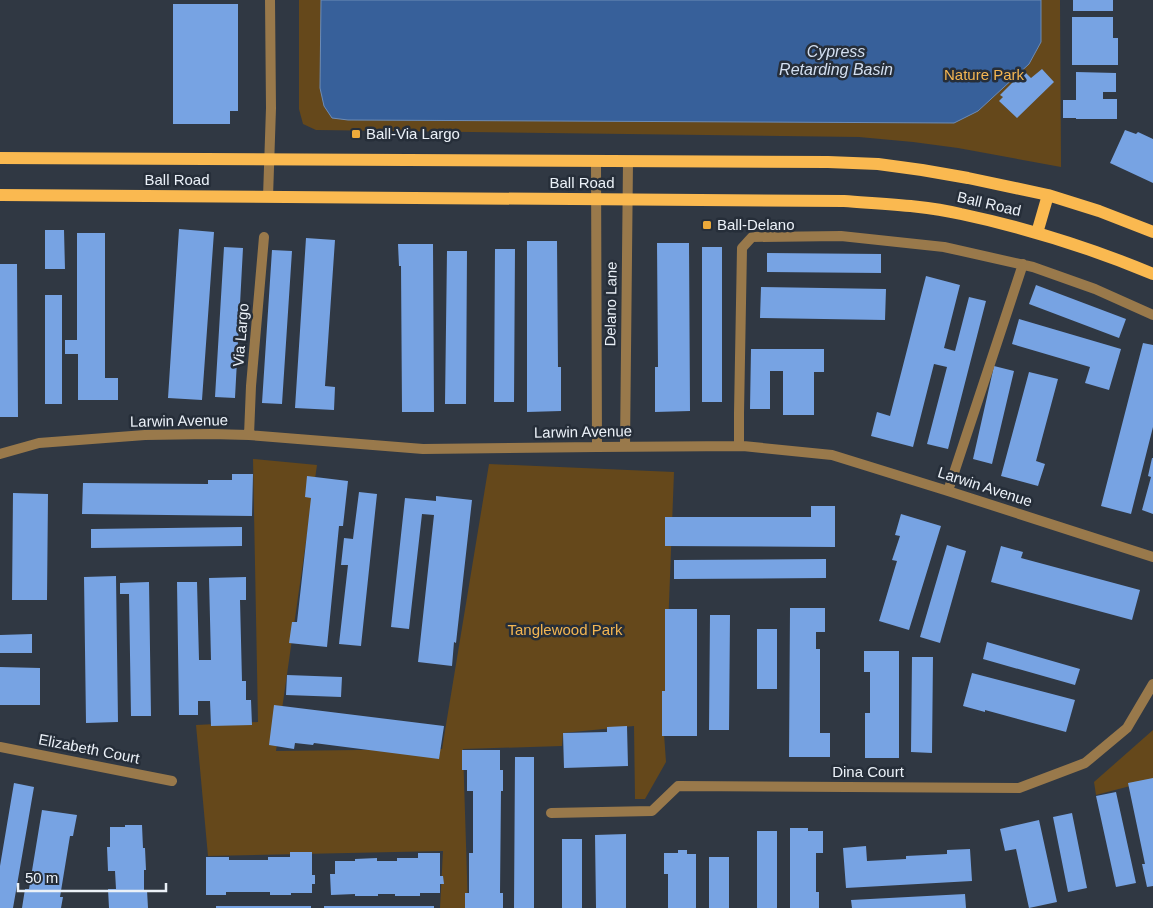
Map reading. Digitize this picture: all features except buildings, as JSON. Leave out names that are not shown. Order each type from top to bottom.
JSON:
[{"type":"main road","name":"Ball Road","points":[[0,158],[828,162],[878,164],[968,178],[1048,196],[1153,232]]},
{"type":"main road","name":"Ball Road","points":[[0,195],[844,201],[927,208],[960,213],[1080,245],[1153,274]]},
{"type":"main road","points":[[1037,233],[1048,196]]},
{"type":"street","points":[[268,197],[271,108],[270,0]]},
{"type":"street","name":"Delano Lane","points":[[596,162],[596,446]]},
{"type":"street","name":"Delano Lane","points":[[625,446],[628,162]]},
{"type":"street","points":[[739,446],[742,248],[752,237],[841,236],[944,247],[1022,264],[1095,289],[1153,315]]},
{"type":"street","name":"Via Largo","points":[[249,435],[251,386],[264,237]]},
{"type":"street","points":[[948,491],[1022,264]]},
{"type":"street","name":"Larwin Avenue","points":[[0,454],[39,443],[211,434],[249,435],[410,449],[739,446],[832,455],[1153,557]]},
{"type":"street","name":"Dina Court","points":[[550,813],[652,811],[678,786],[1019,788],[1085,763],[1127,728],[1153,684]]},
{"type":"street","name":"Elizabeth Court","points":[[0,747],[172,781]]},
{"type":"green space","name":"Cypress Retarding Basin","points":[[299,0],[1060,0],[1061,167],[958,148],[859,137],[316,130],[303,124],[299,109]]},
{"type":"green space","name":"Tanglewood Park","points":[[253,459],[317,465],[276,751],[442,749],[489,464],[674,472],[664,734],[666,762],[645,799],[635,799],[634,726],[563,733],[562,746],[463,749],[468,908],[440,908],[443,851],[208,856],[196,725],[258,722]]},
{"type":"green space","points":[[1153,730],[1153,780],[1096,795],[1094,782]]},
{"type":"water","name":"Cypress Retarding Basin","points":[[321,0],[1041,0],[1041,42],[1029,64],[978,111],[954,123],[348,120],[332,118],[324,106],[320,88]]},
{"type":"place","name":"Ball-Via Largo","points":[[356,134]]},
{"type":"place","name":"Ball-Delano","points":[[707,225]]},
{"type":"park label","name":"Nature Park","points":[[984,75]]}]
